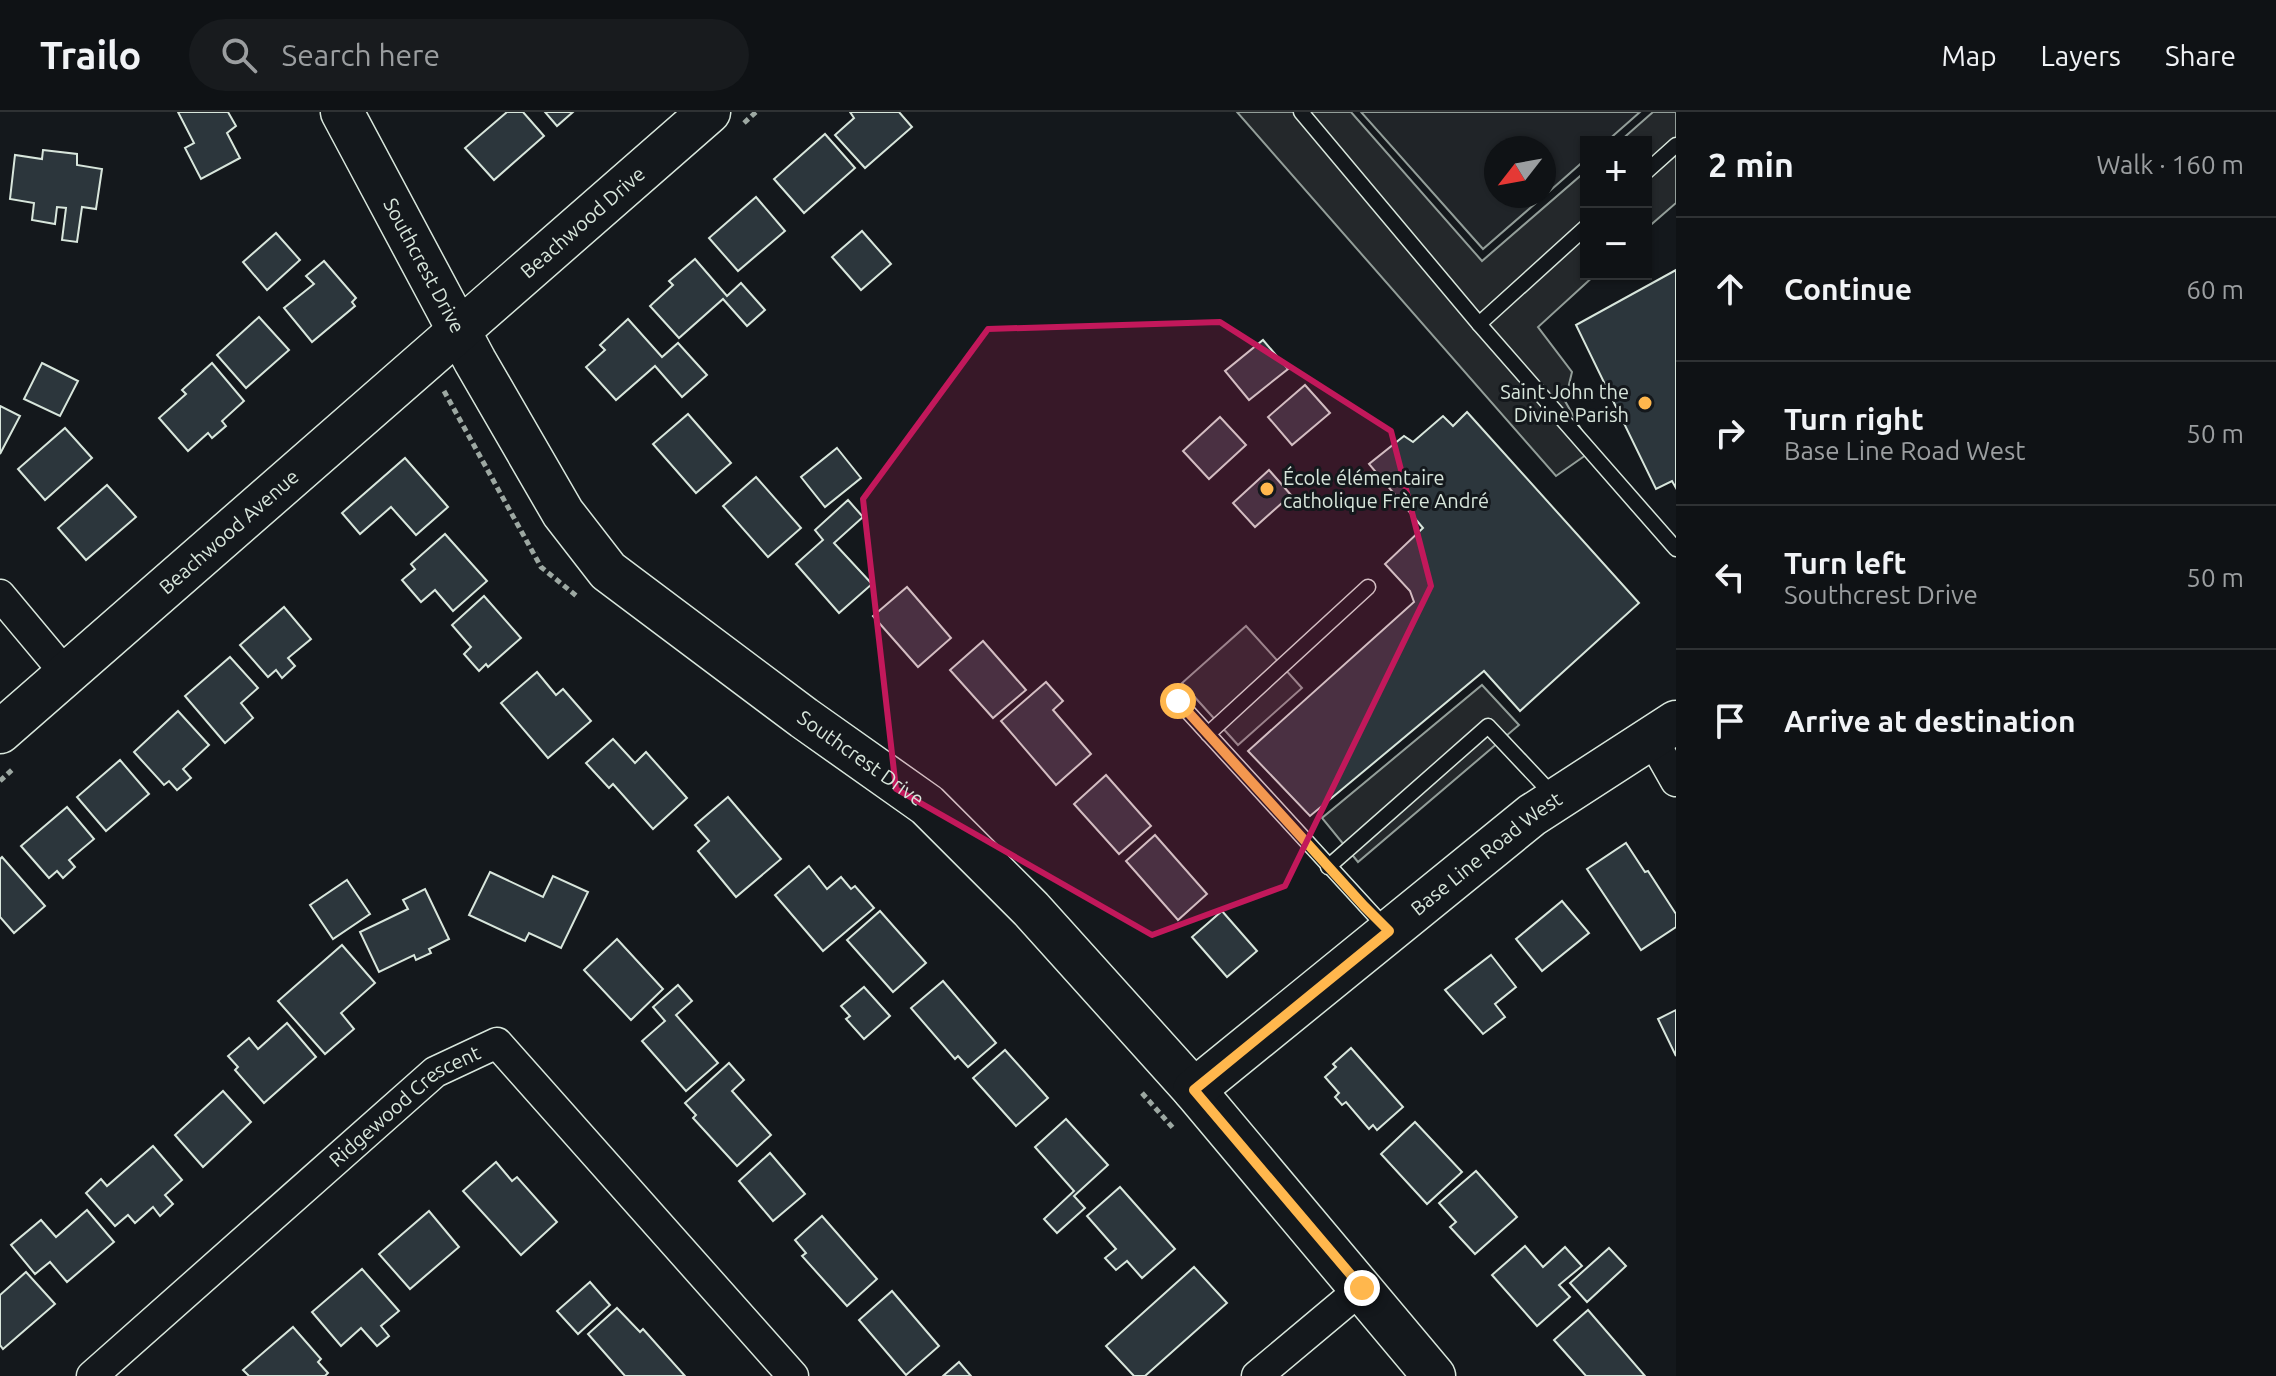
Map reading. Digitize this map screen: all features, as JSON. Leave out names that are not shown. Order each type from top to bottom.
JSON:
[{"type":"street","name":"Southcrest Drive","points":[[342,112],[459,333],[563,513],[608,571],[804,718],[927,805],[1031,909],[1194,1090],[1434,1376]]},
{"type":"street","name":"Beachwood Drive","points":[[459,333],[709,112]]},
{"type":"street","name":"Beachwood Avenue","points":[[12,746],[66,674],[459,333]]},
{"type":"street","points":[[0,595],[66,674]]},
{"type":"street","points":[[1664,730],[1676,781]]},
{"type":"street","name":"Base Line Road West","points":[[1194,1090],[1532,815],[1664,730]]},
{"type":"street","name":"Ridgewood Crescent","points":[[92,1376],[435,1072],[497,1043],[793,1376]]},
{"type":"street","points":[[1257,1376],[1362,1288]]},
{"type":"lane","points":[[1301,112],[1479,324],[1676,549]]},
{"type":"lane","points":[[1652,167],[1676,145]]},
{"type":"lane","points":[[1479,324],[1580,232]]},
{"type":"lane","points":[[1208,734],[1368,587]]},
{"type":"lane","points":[[1178,701],[1389,931]]},
{"type":"lane","points":[[1328,867],[1488,726],[1557,799]]},
{"type":"path","points":[[431,400],[443,389],[541,567],[585,604]]},
{"type":"path","points":[[0,781],[12,746]]},
{"type":"path","points":[[1142,1092],[1182,1138]]},
{"type":"highlighted area","points":[[1220,322],[1391,431],[1431,586],[1285,886],[1152,935],[896,789],[863,499],[988,329]]},
{"type":"shaded area","points":[[1237,112],[1351,112],[1482,261],[1543,208],[1556,208],[1556,197],[1580,176],[1580,280],[1589,280],[1538,327],[1572,372],[1565,401],[1593,450],[1556,476]]},
{"type":"shaded area","points":[[1361,112],[1640,112],[1613,136],[1580,136],[1580,164],[1556,185],[1556,136],[1484,136],[1484,208],[1530,208],[1483,249]]},
{"type":"shaded area","points":[[1653,112],[1676,112],[1676,203],[1652,224],[1652,136],[1626,136]]},
{"type":"shaded area","points":[[1246,626],[1302,688],[1238,745],[1182,683]]},
{"type":"shaded area","points":[[1482,685],[1519,725],[1358,862],[1322,818]]},
{"type":"building","points":[[178,112],[228,112],[236,126],[227,133],[240,158],[201,179],[185,148],[194,143]]},
{"type":"building","points":[[507,112],[523,112],[544,136],[494,180],[465,148]]},
{"type":"building","points":[[545,112],[573,112],[557,126]]},
{"type":"building","points":[[850,112],[899,112],[912,127],[865,168],[835,135],[854,118]]},
{"type":"building","points":[[825,134],[855,168],[804,213],[774,179]]},
{"type":"building","points":[[43,150],[77,154],[77,165],[102,169],[96,209],[82,207],[77,242],[62,240],[66,208],[57,207],[55,224],[32,220],[34,203],[10,199],[15,155],[42,159]]},
{"type":"building","points":[[756,197],[785,231],[738,271],[709,238]]},
{"type":"building","points":[[862,231],[891,264],[861,290],[832,257]]},
{"type":"building","points":[[276,233],[300,260],[267,290],[243,262]]},
{"type":"building","points":[[695,259],[727,296],[741,283],[765,310],[747,326],[723,299],[679,338],[650,306],[673,285],[669,281]]},
{"type":"building","points":[[324,261],[356,298],[352,302],[355,306],[312,342],[284,308],[314,284],[306,276]]},
{"type":"building","name":"Saint John the Divine Parish","points":[[1676,270],[1676,488],[1672,481],[1656,489],[1576,325]]},
{"type":"building","points":[[259,317],[289,350],[246,388],[217,355]]},
{"type":"building","points":[[628,319],[662,357],[678,343],[707,375],[682,397],[655,366],[616,400],[586,367],[605,350],[600,345]]},
{"type":"building","points":[[1263,340],[1288,369],[1249,400],[1225,371]]},
{"type":"building","points":[[42,363],[78,381],[60,416],[24,399]]},
{"type":"building","points":[[212,363],[244,401],[222,421],[226,426],[212,438],[208,433],[188,451],[159,418],[186,394],[182,390]]},
{"type":"building","points":[[1305,385],[1330,413],[1292,445],[1268,417]]},
{"type":"building","points":[[0,406],[20,416],[0,454]]},
{"type":"building","points":[[1467,412],[1639,603],[1520,711],[1484,671],[1310,816],[1248,751],[1414,602],[1410,591],[1385,564],[1423,528],[1369,464],[1404,436],[1413,442],[1443,416],[1453,426]]},
{"type":"building","points":[[688,414],[731,463],[696,493],[653,444]]},
{"type":"building","points":[[1220,417],[1246,445],[1209,479],[1183,451]]},
{"type":"building","points":[[65,428],[92,458],[45,500],[18,469]]},
{"type":"building","points":[[837,448],[861,478],[825,507],[801,477]]},
{"type":"building","points":[[405,458],[448,507],[416,535],[391,507],[360,534],[342,513]]},
{"type":"building","points":[[1269,470],[1291,495],[1255,527],[1233,503]]},
{"type":"building","points":[[756,477],[801,528],[768,557],[723,506]]},
{"type":"building","points":[[107,485],[136,517],[86,560],[58,528]]},
{"type":"building","points":[[848,500],[863,517],[834,543],[872,584],[839,613],[796,564],[823,540],[815,530]]},
{"type":"building","points":[[445,534],[487,581],[453,611],[435,590],[421,602],[402,580],[415,569],[411,564]]},
{"type":"building","points":[[907,587],[951,638],[918,667],[873,616]]},
{"type":"building","points":[[484,596],[521,638],[488,667],[486,664],[479,671],[464,654],[471,647],[452,625]]},
{"type":"building","points":[[284,607],[311,639],[288,658],[295,666],[282,678],[276,670],[268,677],[240,645]]},
{"type":"building","points":[[983,641],[1026,690],[993,718],[950,670]]},
{"type":"building","points":[[230,657],[258,688],[241,703],[253,718],[225,743],[185,696]]},
{"type":"building","points":[[537,672],[556,695],[563,689],[591,721],[548,758],[501,703]]},
{"type":"building","points":[[1046,682],[1063,701],[1053,710],[1091,754],[1056,785],[1001,721]]},
{"type":"building","points":[[178,711],[209,745],[183,769],[191,778],[177,790],[169,781],[164,785],[134,752]]},
{"type":"building","points":[[613,739],[635,763],[646,752],[687,798],[653,829],[613,784],[609,788],[586,763]]},
{"type":"building","points":[[120,760],[149,794],[106,831],[77,797]]},
{"type":"building","points":[[1106,775],[1151,826],[1119,854],[1074,804]]},
{"type":"building","points":[[728,797],[781,859],[736,897],[698,851],[709,841],[695,825]]},
{"type":"building","points":[[67,807],[94,839],[69,860],[75,867],[63,878],[57,871],[49,878],[21,846]]},
{"type":"building","points":[[1155,835],[1207,894],[1178,920],[1126,861]]},
{"type":"building","points":[[1626,843],[1676,914],[1676,927],[1641,950],[1587,869]]},
{"type":"building","points":[[2,857],[45,906],[14,933],[0,917]]},
{"type":"building","points":[[809,866],[827,889],[841,877],[851,889],[855,886],[874,908],[823,951],[775,895]]},
{"type":"building","points":[[490,872],[543,897],[553,876],[588,892],[561,948],[529,933],[525,941],[469,915]]},
{"type":"building","points":[[347,880],[370,914],[333,939],[310,905]]},
{"type":"building","points":[[425,889],[449,939],[429,949],[431,953],[416,960],[414,955],[379,972],[360,932],[408,909],[403,900]]},
{"type":"building","points":[[1562,901],[1589,933],[1542,971],[1516,939]]},
{"type":"building","points":[[880,911],[926,963],[893,992],[847,940]]},
{"type":"building","points":[[1222,911],[1257,951],[1227,977],[1192,937]]},
{"type":"building","points":[[617,939],[663,989],[631,1020],[584,970]]},
{"type":"building","points":[[342,945],[375,983],[341,1013],[354,1029],[325,1054],[278,1001]]},
{"type":"building","points":[[1491,955],[1516,987],[1495,1004],[1505,1017],[1483,1034],[1445,990]]},
{"type":"building","points":[[943,981],[996,1043],[968,1067],[958,1056],[955,1059],[911,1008]]},
{"type":"building","points":[[678,985],[692,1001],[676,1015],[718,1063],[686,1091],[642,1041],[665,1021],[653,1007]]},
{"type":"building","points":[[864,987],[890,1016],[864,1039],[846,1019],[850,1016],[841,1006]]},
{"type":"building","points":[[1676,1010],[1676,1056],[1658,1019]]},
{"type":"building","points":[[287,1023],[316,1057],[264,1103],[235,1070],[238,1067],[228,1056],[249,1038],[258,1049]]},
{"type":"building","points":[[1351,1048],[1403,1107],[1377,1130],[1373,1125],[1369,1129],[1346,1102],[1342,1105],[1335,1097],[1339,1093],[1325,1077],[1336,1067],[1333,1064]]},
{"type":"building","points":[[1005,1050],[1048,1098],[1016,1126],[973,1078]]},
{"type":"building","points":[[729,1063],[744,1080],[732,1091],[771,1135],[737,1166],[693,1118],[696,1115],[685,1103]]},
{"type":"building","points":[[223,1091],[251,1122],[203,1167],[175,1135]]},
{"type":"building","points":[[1066,1119],[1108,1165],[1074,1196],[1085,1208],[1057,1233],[1044,1219],[1074,1191],[1035,1147]]},
{"type":"building","points":[[1415,1122],[1462,1172],[1427,1204],[1381,1154]]},
{"type":"building","points":[[153,1146],[182,1180],[165,1195],[173,1204],[160,1216],[153,1207],[135,1223],[128,1215],[115,1226],[86,1193],[101,1179],[107,1186]]},
{"type":"building","points":[[770,1153],[805,1194],[773,1221],[739,1181]]},
{"type":"building","points":[[496,1162],[512,1181],[517,1177],[557,1222],[521,1255],[463,1191]]},
{"type":"building","points":[[1476,1171],[1517,1217],[1475,1254],[1450,1227],[1456,1222],[1439,1203]]},
{"type":"building","points":[[1120,1187],[1175,1249],[1142,1278],[1127,1261],[1116,1270],[1105,1258],[1116,1249],[1087,1216]]},
{"type":"building","points":[[87,1210],[114,1242],[67,1282],[50,1262],[35,1274],[11,1245],[41,1220],[56,1237]]},
{"type":"building","points":[[429,1211],[459,1247],[410,1289],[379,1254]]},
{"type":"building","points":[[822,1216],[877,1279],[847,1306],[802,1256],[806,1253],[795,1240]]},
{"type":"building","points":[[1525,1246],[1543,1267],[1565,1247],[1582,1266],[1559,1285],[1570,1297],[1537,1326],[1492,1275]]},
{"type":"building","points":[[1609,1248],[1626,1266],[1587,1302],[1570,1283]]},
{"type":"building","points":[[1194,1267],[1227,1303],[1145,1376],[1134,1376],[1106,1346]]},
{"type":"building","points":[[362,1269],[399,1311],[381,1326],[389,1336],[377,1346],[361,1328],[341,1346],[312,1312]]},
{"type":"building","points":[[26,1272],[55,1304],[3,1349],[0,1345],[0,1295]]},
{"type":"building","points":[[590,1282],[610,1305],[578,1334],[557,1311]]},
{"type":"building","points":[[892,1291],[939,1346],[906,1375],[859,1320]]},
{"type":"building","points":[[617,1308],[640,1332],[643,1329],[685,1376],[625,1376],[588,1334]]},
{"type":"building","points":[[1588,1310],[1645,1376],[1586,1376],[1554,1340]]},
{"type":"building","points":[[293,1327],[321,1359],[318,1362],[328,1373],[325,1376],[249,1376],[243,1370]]},
{"type":"building","points":[[959,1362],[971,1376],[943,1376]]},
{"type":"place","name":"Saint John the Divine Parish","points":[[1645,403]]},
{"type":"place","name":"École élémentaire catholique Frère André","points":[[1267,489]]},
{"type":"route","points":[[1178,701],[1389,931],[1194,1090],[1362,1288]]}]
